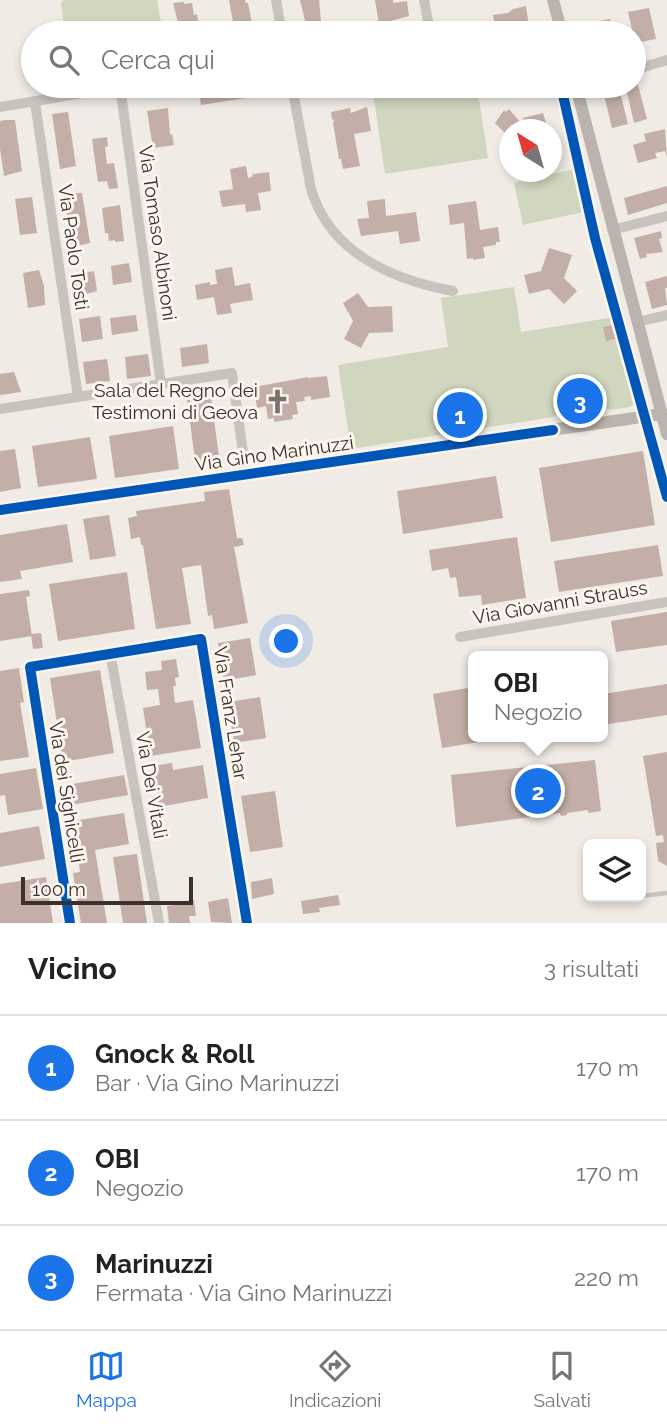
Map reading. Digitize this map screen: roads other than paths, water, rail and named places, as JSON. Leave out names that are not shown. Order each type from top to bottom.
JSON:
[{"type":"street","points":[[276,0],[280,21]]},
{"type":"street","points":[[424,0],[428,21]]},
{"type":"street","points":[[553,0],[559,21]]},
{"type":"street","points":[[646,66],[667,60]]},
{"type":"street","points":[[0,107],[57,98]]},
{"type":"street","name":"Via Tomaso Albinoni","points":[[124,98],[161,384]]},
{"type":"street","points":[[294,98],[311,189],[315,203],[330,227],[348,246],[372,264],[423,286],[453,291]]},
{"type":"street","points":[[579,98],[612,230],[664,413],[667,434]]},
{"type":"street","name":"Via Paolo Tosti","points":[[35,102],[78,397]]},
{"type":"street","points":[[612,230],[667,216]]},
{"type":"street","points":[[637,322],[667,315]]},
{"type":"street","name":"Via Gino Marinuzzi","points":[[161,384],[232,373],[246,474]]},
{"type":"street","points":[[0,410],[161,384]]},
{"type":"street","name":"Via Gino Marinuzzi","points":[[0,510],[664,413]]},
{"type":"street","name":"Via Giovanni Strauss","points":[[460,638],[667,602]]},
{"type":"street","name":"Via Franz Lehar","points":[[30,667],[201,639],[247,923]]},
{"type":"street","name":"Via Dei Vitali","points":[[110,652],[159,923]]},
{"type":"street","name":"Via dei Sighicelli","points":[[30,667],[70,923]]},
{"type":"lane","points":[[646,895],[667,893]]},
{"type":"place","name":"Sala del Regno dei Testimoni di Geova","points":[[278,401]]},
{"type":"place","name":"Marinuzzi","points":[[580,401]]},
{"type":"place","name":"Gnock & Roll","points":[[460,415]]},
{"type":"place","name":"OBI","points":[[538,791]]}]
